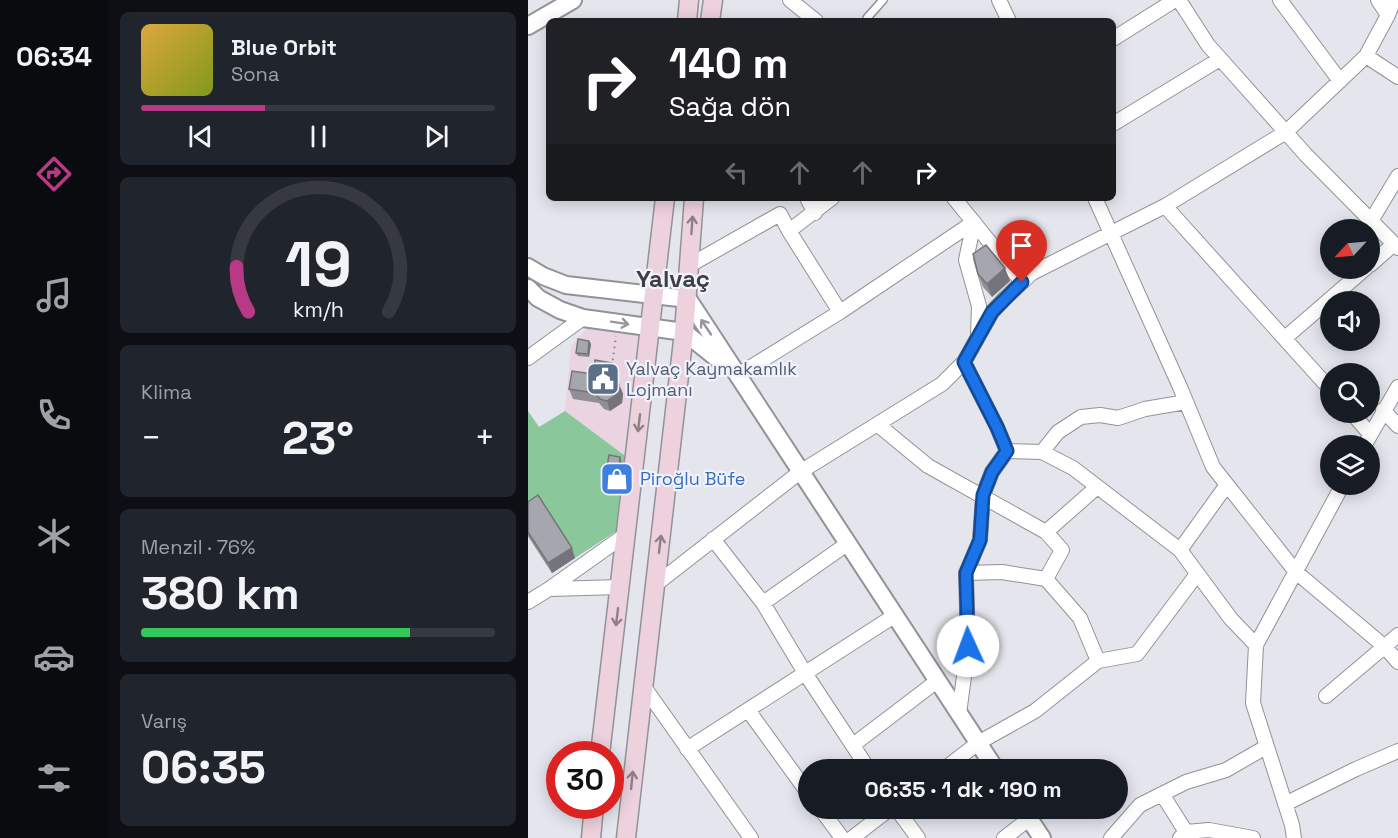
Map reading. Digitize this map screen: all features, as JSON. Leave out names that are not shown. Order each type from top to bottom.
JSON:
[{"type":"main road","points":[[687,18],[689,0]]},
{"type":"main road","points":[[710,18],[713,0]]},
{"type":"main road","points":[[602,741],[665,201]]},
{"type":"main road","points":[[626,838],[684,332],[694,201]]},
{"type":"main road","points":[[591,838],[593,819]]},
{"type":"street","points":[[528,26],[573,0]]},
{"type":"street","points":[[790,0],[812,18]]},
{"type":"street","points":[[999,0],[1008,18]]},
{"type":"street","points":[[1116,37],[1177,0],[1220,59],[1369,219]]},
{"type":"street","points":[[1280,0],[1340,81]]},
{"type":"street","points":[[1378,0],[1388,15]]},
{"type":"street","points":[[655,585],[800,472],[942,384],[964,362],[992,312],[1032,273],[1165,206],[1286,132],[1366,56],[1394,0]]},
{"type":"street","points":[[1366,56],[1398,77]]},
{"type":"street","points":[[1116,122],[1220,59]]},
{"type":"street","points":[[1372,219],[1398,176]]},
{"type":"street","points":[[809,201],[815,213]]},
{"type":"street","points":[[789,231],[829,201]]},
{"type":"street","points":[[956,201],[1022,282]]},
{"type":"street","points":[[1097,201],[1112,231],[1213,467],[1296,572],[1385,647],[1398,662]]},
{"type":"street","points":[[1165,206],[1320,378]]},
{"type":"street","points":[[690,265],[780,214],[840,312]]},
{"type":"street","points":[[738,375],[840,312],[974,222]]},
{"type":"street","points":[[974,222],[966,260],[979,306],[978,338]]},
{"type":"street","points":[[1380,230],[1396,246],[1380,258]]},
{"type":"street","points":[[528,267],[566,285],[687,300],[989,759]]},
{"type":"street","points":[[1285,338],[1353,279]]},
{"type":"street","points":[[528,288],[538,298],[560,310],[583,318],[684,332],[738,375]]},
{"type":"street","points":[[528,358],[583,318]]},
{"type":"street","points":[[964,362],[1007,451]]},
{"type":"street","points":[[1370,435],[1398,387]]},
{"type":"street","points":[[1042,452],[1059,432],[1081,417],[1100,415],[1118,418],[1145,409],[1186,402]]},
{"type":"street","points":[[1383,410],[1398,426]]},
{"type":"street","points":[[877,424],[928,465],[1046,532],[1062,550],[1046,579]]},
{"type":"street","points":[[1007,451],[1042,452],[1073,468],[1180,550],[1231,619],[1256,645]]},
{"type":"street","points":[[959,714],[968,646],[966,573],[980,540],[983,495],[992,472],[1007,451]]},
{"type":"street","points":[[1180,550],[1226,486]]},
{"type":"street","points":[[1046,532],[1096,487]]},
{"type":"street","points":[[1294,838],[1292,825],[1253,703],[1256,645],[1337,495]]},
{"type":"street","points":[[528,602],[626,535]]},
{"type":"street","points":[[713,539],[763,603],[805,673],[862,759]]},
{"type":"street","points":[[763,603],[847,544]]},
{"type":"street","points":[[966,573],[1002,572],[1046,579],[1080,618],[1098,661]]},
{"type":"street","points":[[957,759],[978,743],[1035,711],[1098,661],[1137,654],[1197,574]]},
{"type":"street","points":[[549,589],[620,587]]},
{"type":"street","points":[[687,749],[894,616]]},
{"type":"street","points":[[1326,696],[1398,635]]},
{"type":"street","points":[[852,745],[937,681]]},
{"type":"street","points":[[642,684],[751,838]]},
{"type":"street","points":[[748,710],[798,779]]},
{"type":"street","points":[[1111,838],[1140,806],[1186,782],[1226,770],[1266,747]]},
{"type":"street","points":[[1285,804],[1356,768],[1398,751]]},
{"type":"street","points":[[1162,794],[1183,835],[1209,830],[1252,838]]},
{"type":"street","points":[[828,819],[842,838]]},
{"type":"street","points":[[852,838],[877,819]]},
{"type":"street","points":[[904,819],[918,838]]},
{"type":"street","points":[[1004,838],[1021,819]]},
{"type":"street","points":[[1029,819],[1042,838]]},
{"type":"lane","points":[[867,18],[883,0]]},
{"type":"path","points":[[611,372],[617,322]]},
{"type":"shaded area","name":"Yalvaç Kaymakamlık Lojmanı","points":[[591,323],[645,330],[628,458],[565,411],[571,347]]},
{"type":"green space","points":[[528,411],[539,427],[565,411],[628,458],[618,530],[552,573],[528,536]]},
{"type":"building","points":[[986,245],[1005,268],[987,284],[978,274],[973,254]]},
{"type":"building","points":[[578,339],[589,341],[588,354],[576,353]]},
{"type":"building","points":[[595,360],[612,363],[610,377],[615,377],[614,383],[619,384],[618,393],[607,401],[600,399],[595,393],[569,389],[572,371],[593,374]]},
{"type":"building","points":[[609,455],[620,457],[617,488],[604,487]]},
{"type":"building","points":[[538,495],[572,548],[548,563],[528,532],[528,502]]},
{"type":"place","name":"Yalvaç Kaymakamlık Lojmanı","points":[[603,379]]},
{"type":"place","name":"Piroğlu Büfe","points":[[617,479]]},
{"type":"district","name":"Yalvaç","points":[[673,279]]},
{"type":"route","points":[[968,646],[966,573],[980,540],[983,495],[992,472],[1007,451],[964,362],[992,312],[1022,282]]}]
